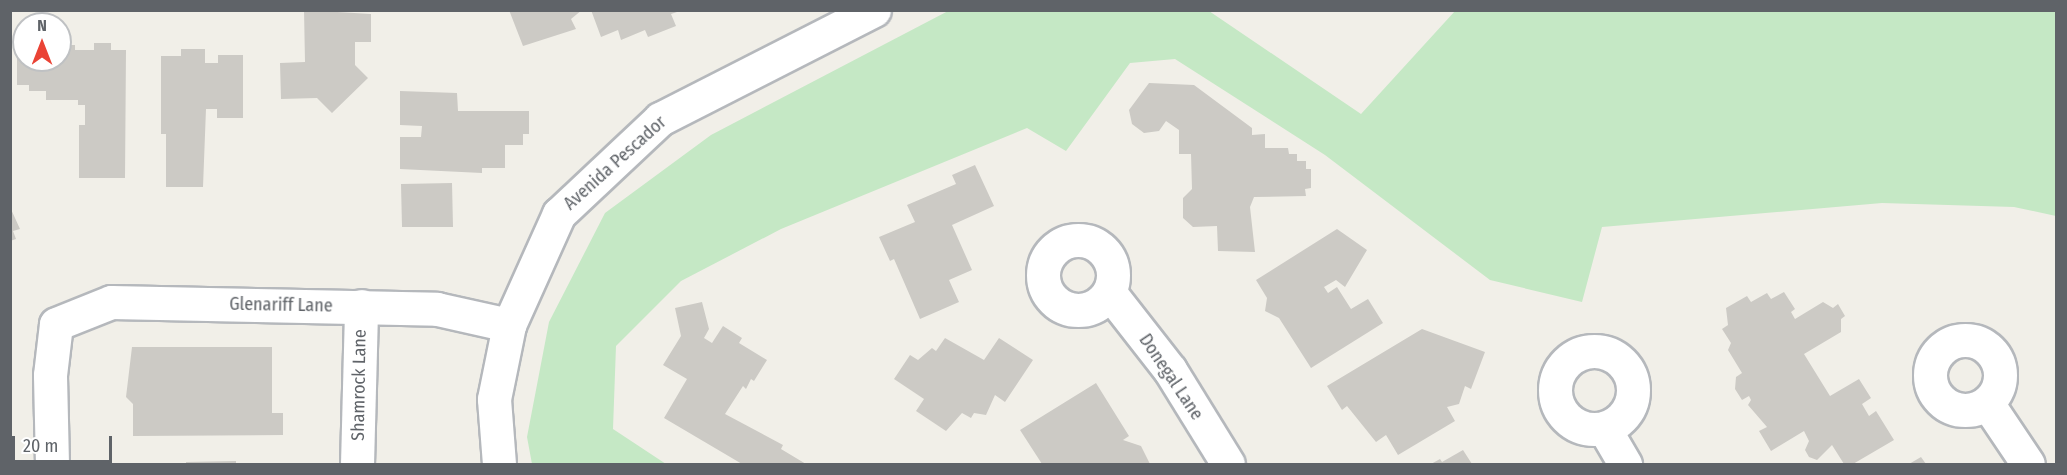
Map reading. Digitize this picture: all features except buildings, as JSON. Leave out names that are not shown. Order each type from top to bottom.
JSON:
[{"type":"street","name":"Avenida Pescador","points":[[498,465],[494,399],[509,325],[559,214],[660,119],[874,10]]},
{"type":"street","name":"Donegal Lane","points":[[1109,292],[1170,370],[1228,465]]},
{"type":"street","name":"Glenariff Lane","points":[[52,465],[50,375],[56,324],[111,302],[437,309],[509,325]]},
{"type":"street","name":"Shamrock Lane","points":[[357,465],[362,306]]},
{"type":"street","points":[[1987,403],[2028,465]]},
{"type":"street","points":[[1604,428],[1624,465]]},
{"type":"green space","points":[[950,10],[1209,11],[1361,114],[1455,11],[2056,11],[2056,216],[2014,207],[1882,203],[1602,227],[1582,302],[1490,280],[1325,155],[1175,59],[1130,63],[1066,151],[1027,128],[781,229],[681,281],[616,346],[613,429],[666,464],[532,464],[527,437],[549,322],[605,213],[711,135]]}]
